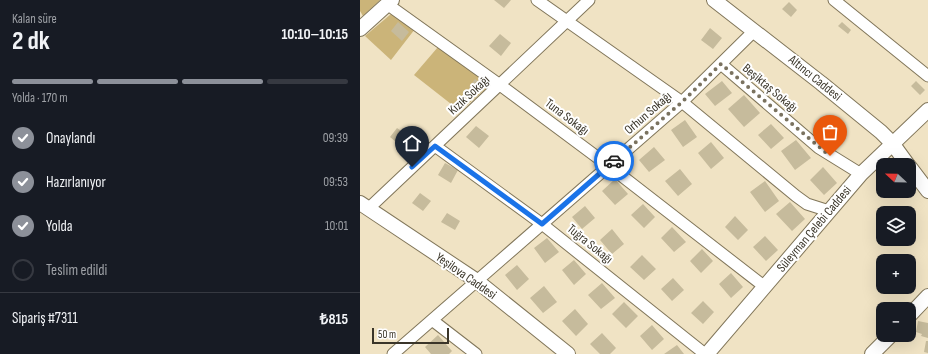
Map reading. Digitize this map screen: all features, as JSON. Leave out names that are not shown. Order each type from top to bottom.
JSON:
[{"type":"street","points":[[537,0],[682,102],[796,196],[808,204],[829,211]]},
{"type":"street","name":"Kızık Sokağı","points":[[364,206],[435,146],[590,0]]},
{"type":"street","name":"Altıncı Caddesi","points":[[714,0],[881,132],[903,158]]},
{"type":"street","points":[[834,0],[928,76]]},
{"type":"street","points":[[360,29],[390,2]]},
{"type":"street","name":"Tuna Sokağı","points":[[390,2],[609,166],[765,287]]},
{"type":"street","name":"Orhun Sokağı","points":[[393,354],[682,102],[754,31]]},
{"type":"street","name":"Beşiktaş Sokağı","points":[[721,64],[819,148],[861,174]]},
{"type":"street","name":"Süleyman Çelebi Caddesi","points":[[706,354],[861,174],[928,110]]},
{"type":"street","name":"Tuğra Sokağı","points":[[435,146],[542,224],[706,354]]},
{"type":"street","name":"Altıncı Caddesi","points":[[916,175],[928,191]]},
{"type":"street","name":"Yeşilova Caddesi","points":[[364,206],[477,281],[568,354]]},
{"type":"street","points":[[916,309],[928,296]]},
{"type":"street","points":[[432,320],[476,354]]},
{"type":"street","points":[[872,354],[884,342]]},
{"type":"shaded area","points":[[360,0],[380,0],[363,16],[360,11]]},
{"type":"shaded area","points":[[391,14],[415,29],[391,60],[365,36]]},
{"type":"shaded area","points":[[438,47],[490,85],[460,111],[414,75]]},
{"type":"building","points":[[494,0],[511,0],[504,8]]},
{"type":"building","points":[[789,2],[797,10],[791,17],[782,9]]},
{"type":"building","points":[[398,22],[409,32],[402,41],[391,31]]},
{"type":"building","points":[[842,22],[851,30],[848,34],[838,26]]},
{"type":"building","points":[[710,28],[722,38],[713,49],[701,40]]},
{"type":"building","points":[[500,34],[511,43],[501,56],[489,46]]},
{"type":"building","points":[[475,79],[482,84],[475,92],[469,87]]},
{"type":"building","points":[[722,81],[732,93],[715,106],[705,94]]},
{"type":"building","points":[[916,81],[925,90],[920,95],[911,86]]},
{"type":"building","points":[[744,95],[760,113],[744,127],[728,109]]},
{"type":"building","points":[[685,120],[697,137],[683,147],[671,130]]},
{"type":"building","points":[[771,124],[784,138],[771,149],[758,135]]},
{"type":"building","points":[[476,126],[489,136],[479,148],[466,137]]},
{"type":"building","points":[[397,128],[408,136],[401,146],[390,137]]},
{"type":"building","points":[[796,140],[811,158],[795,170],[781,151]]},
{"type":"building","points":[[711,142],[724,158],[711,169],[698,153]]},
{"type":"building","points":[[654,147],[665,160],[649,172],[639,160]]},
{"type":"building","points":[[445,163],[458,170],[451,183],[438,175]]},
{"type":"building","points":[[823,167],[837,183],[824,195],[810,180]]},
{"type":"building","points":[[680,169],[692,184],[678,196],[665,181]]},
{"type":"building","points":[[615,179],[628,194],[615,205],[602,191]]},
{"type":"building","points":[[765,181],[779,201],[765,212],[750,192]]},
{"type":"building","points":[[420,193],[431,201],[423,211],[412,203]]},
{"type":"building","points":[[790,202],[805,219],[792,231],[776,214]]},
{"type":"building","points":[[643,204],[655,217],[644,228],[631,215]]},
{"type":"building","points":[[585,206],[595,218],[582,229],[572,217]]},
{"type":"building","points":[[447,213],[460,221],[455,230],[441,222]]},
{"type":"building","points":[[735,216],[748,230],[738,240],[725,227]]},
{"type":"building","points":[[672,227],[686,242],[674,252],[661,238]]},
{"type":"building","points":[[612,229],[624,244],[612,254],[600,240]]},
{"type":"building","points":[[765,236],[778,250],[766,261],[753,247]]},
{"type":"building","points":[[547,238],[559,252],[545,263],[534,248]]},
{"type":"building","points":[[702,249],[713,261],[701,273],[690,261]]},
{"type":"building","points":[[642,255],[656,269],[644,280],[630,267]]},
{"type":"building","points":[[574,260],[586,274],[574,285],[562,270]]},
{"type":"building","points":[[517,265],[529,279],[517,290],[505,275]]},
{"type":"building","points":[[731,273],[743,287],[731,298],[719,284]]},
{"type":"building","points":[[673,278],[684,290],[672,301],[661,289]]},
{"type":"building","points":[[602,283],[615,298],[601,309],[588,295]]},
{"type":"building","points":[[544,286],[557,302],[543,313],[530,298]]},
{"type":"building","points":[[703,301],[714,312],[703,324],[691,313]]},
{"type":"building","points":[[624,302],[638,316],[626,328],[612,314]]},
{"type":"building","points":[[575,309],[588,324],[576,336],[562,321]]},
{"type":"building","points":[[918,321],[928,323],[928,338],[921,336],[922,334],[916,332]]},
{"type":"building","points":[[652,325],[664,339],[652,350],[640,336]]},
{"type":"building","points":[[602,333],[616,348],[610,354],[600,354],[590,344]]},
{"type":"building","points":[[438,335],[452,351],[449,354],[431,354],[425,347]]},
{"type":"building","points":[[926,341],[928,341],[928,353],[924,352]]},
{"type":"building","points":[[677,345],[684,354],[664,354]]},
{"type":"way so far","points":[[614,161],[682,102],[721,64],[830,156]]},
{"type":"route","points":[[412,167],[435,146],[542,224],[614,161]]}]
